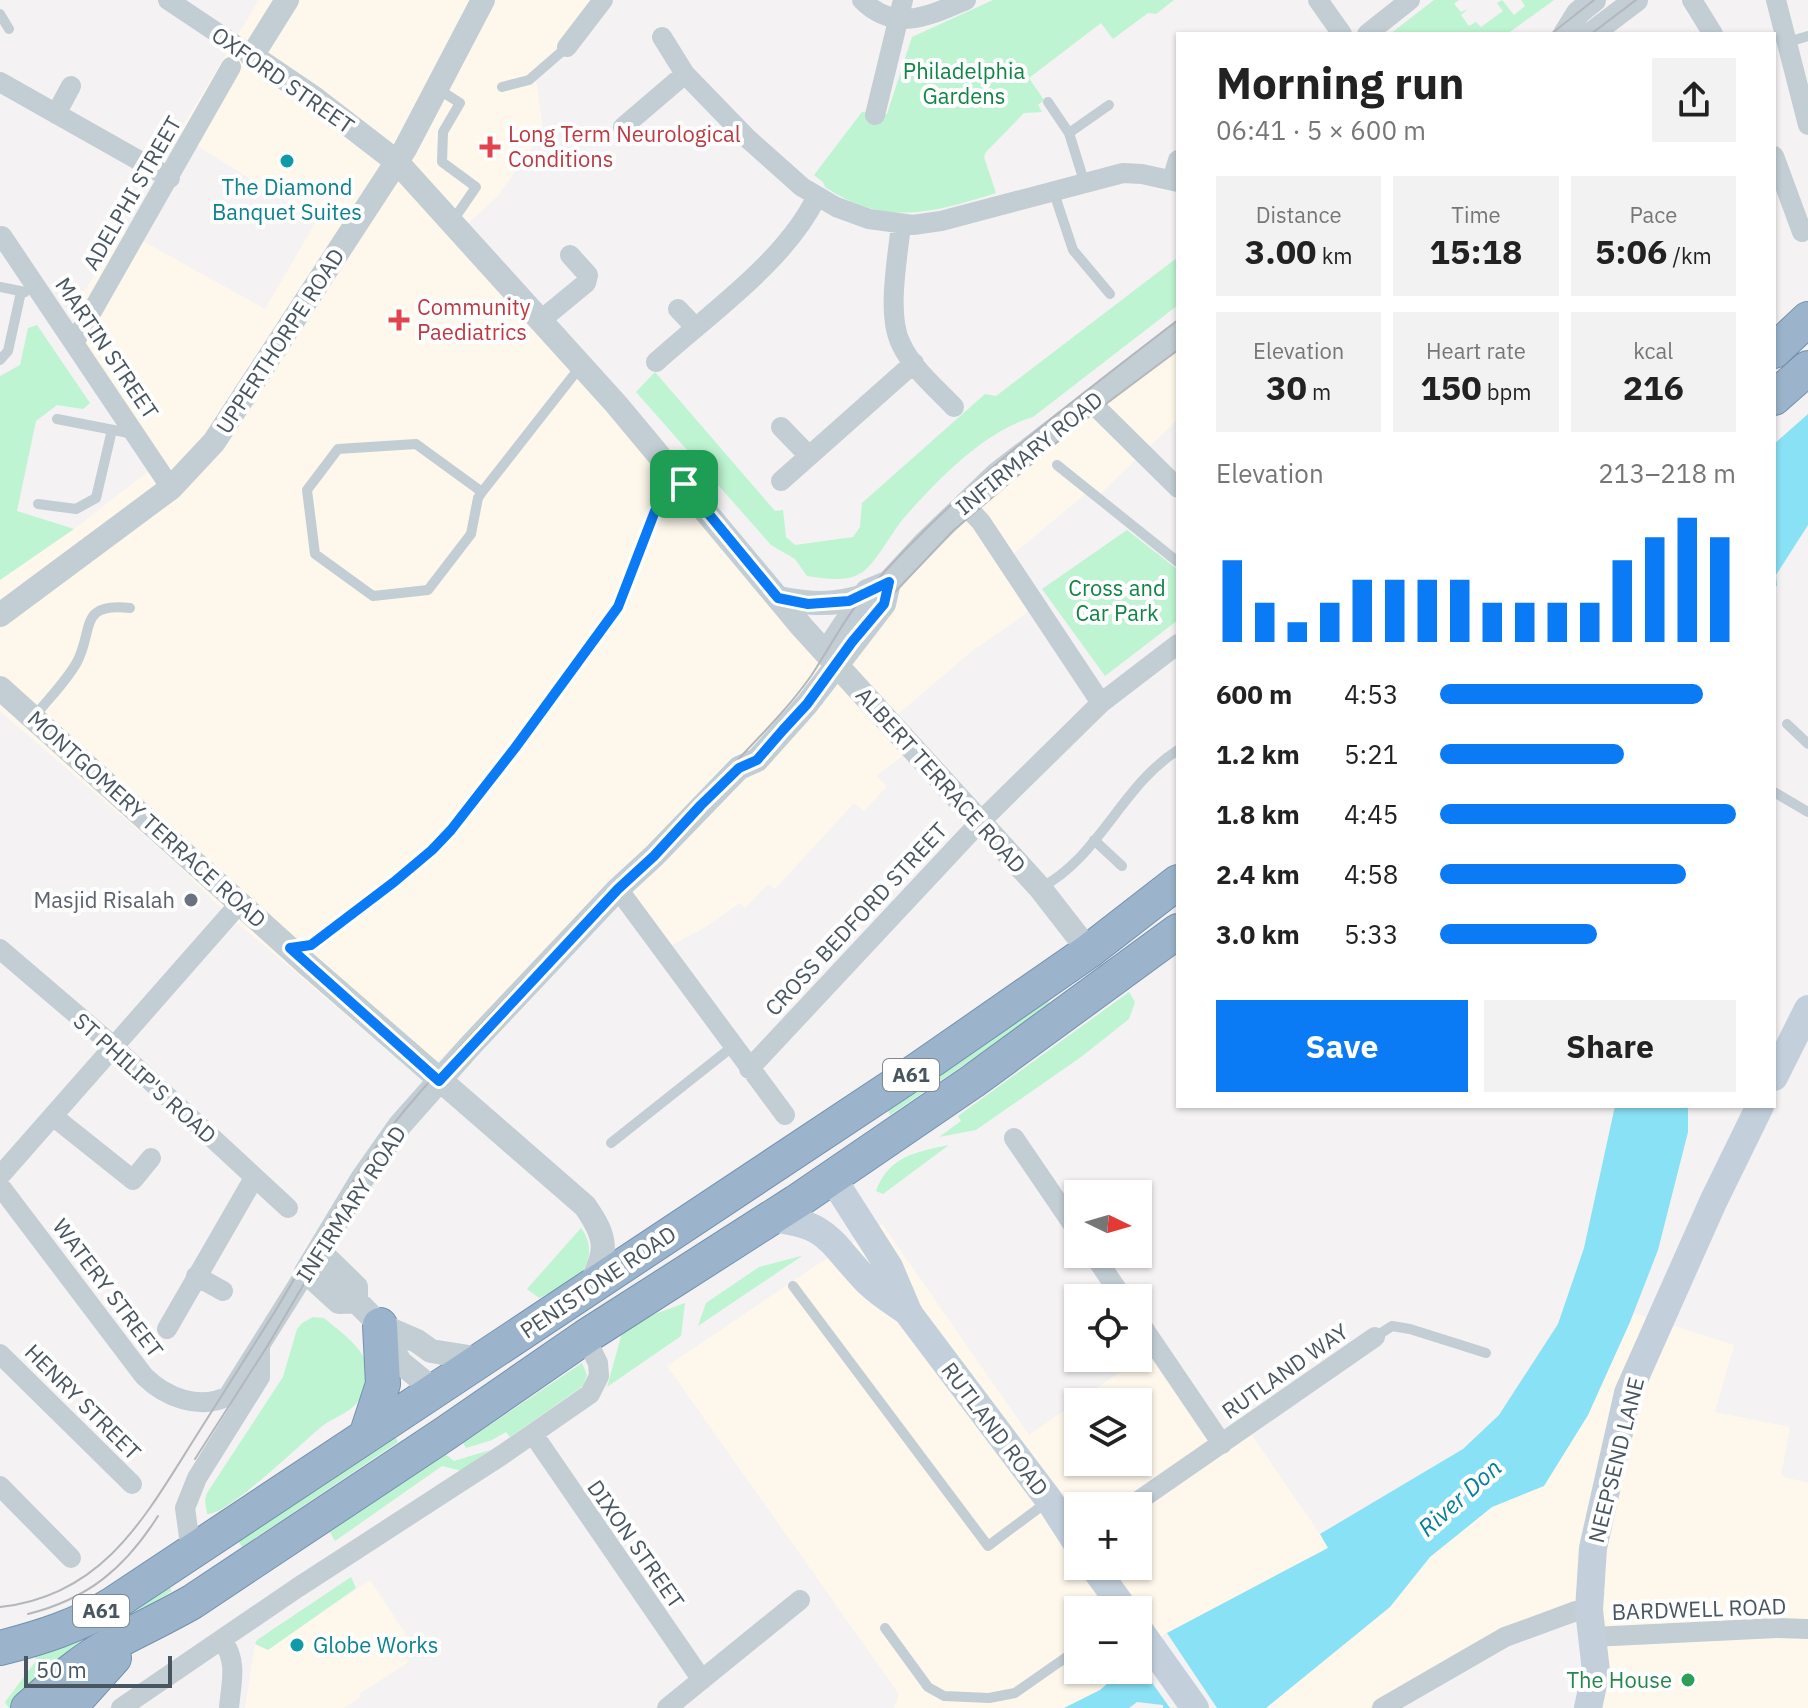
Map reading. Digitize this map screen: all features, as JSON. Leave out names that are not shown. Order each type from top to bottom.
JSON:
[{"type":"highway","points":[[1776,349],[1808,319]]},
{"type":"highway","points":[[1776,396],[1808,368]]},
{"type":"highway","name":"PENISTONE ROAD","points":[[0,1648],[49,1636],[97,1614],[919,1069],[1089,951],[1176,884]]},
{"type":"highway","name":"A61","points":[[28,1708],[69,1672],[106,1647],[192,1602],[973,1081],[1176,932]]},
{"type":"highway","points":[[1089,951],[1093,963],[1091,996]]},
{"type":"highway","points":[[730,1195],[806,1172],[831,1176]]},
{"type":"highway","points":[[366,1436],[383,1384],[368,1313]]},
{"type":"highway","points":[[434,1390],[456,1397],[480,1386],[526,1378]]},
{"type":"highway","points":[[191,1551],[194,1572],[192,1602]]},
{"type":"highway","points":[[69,1708],[115,1657],[154,1624]]},
{"type":"main road","points":[[1776,1073],[1808,1009]]},
{"type":"main road","name":"NEEPSEND LANE","points":[[1588,1708],[1596,1671],[1590,1624],[1593,1548],[1628,1393],[1713,1202],[1759,1108]]},
{"type":"main road","name":"RUTLAND ROAD","points":[[831,1176],[889,1267],[909,1314],[1064,1523]]},
{"type":"main road","name":"RUTLAND ROAD","points":[[770,1218],[798,1221],[820,1230],[832,1239],[867,1281],[909,1314]]},
{"type":"main road","points":[[1152,1648],[1195,1708]]},
{"type":"street","name":"OXFORD STREET","points":[[168,0],[242,62],[335,114],[397,162]]},
{"type":"street","points":[[242,62],[287,0]]},
{"type":"street","name":"UPPERTHORPE ROAD","points":[[0,615],[171,488],[214,442],[397,162],[483,0]]},
{"type":"street","points":[[567,47],[603,0]]},
{"type":"street","points":[[862,0],[873,12],[901,9],[914,20],[966,0]]},
{"type":"street","points":[[1318,0],[1341,32]]},
{"type":"street","points":[[1370,32],[1410,0]]},
{"type":"street","points":[[1566,32],[1578,13],[1594,0]]},
{"type":"street","points":[[1594,32],[1636,0]]},
{"type":"street","points":[[1692,0],[1706,31]]},
{"type":"street","points":[[1776,0],[1798,39],[1808,125]]},
{"type":"street","points":[[875,115],[901,9]]},
{"type":"street","points":[[662,37],[685,74],[747,138],[802,187],[850,213],[901,224],[927,223],[1123,173],[1175,181]]},
{"type":"street","name":"ADELPHI STREET","points":[[74,343],[242,62]]},
{"type":"street","points":[[623,127],[685,74]]},
{"type":"street","points":[[0,82],[170,178]]},
{"type":"street","points":[[56,114],[71,86]]},
{"type":"street","points":[[1776,161],[1802,232]]},
{"type":"street","name":"ALBERT TERRACE ROAD","points":[[397,162],[582,365],[778,598],[1040,888],[1089,951]]},
{"type":"street","points":[[656,362],[780,252],[801,227],[817,196]]},
{"type":"street","points":[[901,224],[895,325],[901,345],[954,407]]},
{"type":"street","name":"MARTIN STREET","points":[[2,236],[171,488]]},
{"type":"street","points":[[541,320],[586,283],[588,275],[570,255]]},
{"type":"street","points":[[678,309],[695,327]]},
{"type":"street","name":"INFIRMARY ROAD","points":[[831,659],[867,591],[889,582],[997,474],[1176,336]]},
{"type":"street","points":[[781,481],[914,363]]},
{"type":"street","points":[[1091,402],[1176,486]]},
{"type":"street","points":[[781,427],[809,456]]},
{"type":"street","points":[[965,505],[981,522],[1101,703]]},
{"type":"street","name":"INFIRMARY ROAD","points":[[191,1551],[185,1508],[197,1478],[260,1377],[260,1348],[362,1179],[400,1125],[618,889],[739,768],[747,750],[884,604],[889,582]]},
{"type":"street","points":[[778,598],[824,604],[864,596]]},
{"type":"street","name":"CROSS BEDFORD STREET","points":[[749,1069],[980,822],[1101,703],[1176,646]]},
{"type":"street","name":"MONTGOMERY TERRACE ROAD","points":[[0,688],[439,1081],[585,1206],[604,1237],[604,1256],[588,1289]]},
{"type":"street","points":[[618,889],[785,1115]]},
{"type":"street","points":[[0,1176],[240,903]]},
{"type":"street","name":"ST PHILIP'S ROAD","points":[[0,949],[114,1048],[288,1208]]},
{"type":"street","points":[[54,1117],[133,1180],[151,1158]]},
{"type":"street","points":[[1014,1138],[1064,1211]]},
{"type":"street","points":[[167,1329],[254,1178]]},
{"type":"street","name":"WATERY STREET","points":[[0,1186],[144,1376],[161,1391],[198,1402],[219,1401],[237,1385],[260,1348]]},
{"type":"street","points":[[319,1251],[356,1287],[368,1313],[400,1362],[434,1390]]},
{"type":"street","points":[[306,1272],[339,1302],[368,1313],[431,1351],[481,1359]]},
{"type":"street","points":[[196,1276],[223,1291]]},
{"type":"street","name":"PENISTONE ROAD","points":[[121,1708],[590,1394],[599,1376],[598,1363],[585,1337]]},
{"type":"street","name":"RUTLAND WAY","points":[[1152,1492],[1375,1337]]},
{"type":"street","name":"RUTLAND WAY","points":[[1152,1341],[1222,1444]]},
{"type":"street","name":"HENRY STREET","points":[[0,1354],[132,1484]]},
{"type":"street","name":"DIXON STREET","points":[[533,1434],[702,1680]]},
{"type":"street","points":[[0,1486],[71,1558]]},
{"type":"street","points":[[667,1708],[800,1600]]},
{"type":"street","points":[[1382,1708],[1505,1637],[1576,1611],[1590,1624]]},
{"type":"street","name":"BARDWELL ROAD","points":[[1590,1624],[1808,1629]]},
{"type":"street","points":[[223,1641],[230,1651],[234,1667],[229,1708]]},
{"type":"lane","points":[[0,14],[9,29]]},
{"type":"lane","points":[[502,87],[529,80],[567,47]]},
{"type":"lane","points":[[437,88],[460,103],[443,132],[442,162],[476,187],[452,222]]},
{"type":"lane","points":[[1048,102],[1069,133],[1084,181]]},
{"type":"lane","points":[[1069,133],[1109,105]]},
{"type":"lane","points":[[1053,190],[1073,250],[1110,294]]},
{"type":"lane","points":[[0,287],[42,295]]},
{"type":"lane","points":[[0,360],[8,351],[21,292]]},
{"type":"lane","points":[[482,492],[416,444],[338,449],[307,490],[315,554],[373,596],[428,590],[471,534],[482,492],[582,365]]},
{"type":"lane","points":[[57,419],[136,434]]},
{"type":"lane","points":[[38,504],[76,509],[96,498],[112,430]]},
{"type":"lane","points":[[1057,465],[1176,560]]},
{"type":"lane","points":[[290,948],[311,945],[394,882],[451,830],[618,607],[655,511],[684,484]]},
{"type":"lane","points":[[34,717],[78,659],[85,629],[92,616],[106,608],[130,608]]},
{"type":"lane","points":[[1787,724],[1808,744]]},
{"type":"lane","points":[[1040,888],[1057,879],[1094,840],[1133,790],[1176,751]]},
{"type":"lane","points":[[1776,793],[1808,812]]},
{"type":"lane","points":[[1094,840],[1122,866]]},
{"type":"lane","points":[[611,1143],[732,1047]]},
{"type":"lane","points":[[793,1286],[988,1546],[1049,1500]]},
{"type":"lane","points":[[1375,1337],[1392,1326],[1486,1353]]},
{"type":"lane","points":[[885,1628],[921,1679],[944,1696],[989,1698],[1015,1693],[1064,1660]]},
{"type":"shaded area","points":[[259,0],[596,0],[536,80],[543,131],[497,197],[463,228],[831,659],[889,582],[1176,336],[1176,421],[1097,497],[1089,491],[1006,560],[1034,602],[1024,615],[972,651],[890,721],[913,748],[876,776],[887,786],[864,811],[854,803],[775,889],[768,884],[745,908],[740,903],[704,928],[664,949],[618,889],[420,1078],[228,915],[176,863],[0,711],[0,580],[74,529],[163,460],[83,344],[68,301],[86,289],[123,230],[265,309],[317,220],[178,134]]},
{"type":"shaded area","points":[[882,1224],[1029,1435],[1064,1411],[1064,1476],[1152,1476],[1152,1388],[1097,1388],[1120,1372],[1152,1372],[1152,1354],[1159,1350],[1222,1443],[1246,1427],[1329,1547],[1167,1633],[1152,1645],[1152,1596],[1064,1596],[1064,1684],[1107,1684],[1064,1708],[894,1708],[899,1694],[667,1366]]},
{"type":"shaded area","points":[[1634,1313],[1734,1345],[1715,1412],[1790,1427],[1781,1476],[1808,1483],[1808,1708],[1589,1708],[1576,1611],[1382,1708],[1266,1708],[1390,1607],[1430,1557],[1492,1507],[1544,1486],[1588,1415]]},
{"type":"shaded area","points":[[370,1580],[411,1642],[401,1649],[409,1662],[359,1694],[360,1698],[344,1708],[245,1708],[255,1644],[268,1650]]},
{"type":"green space","name":"Philadelphia Gardens","points":[[993,0],[1174,0],[1156,14],[1148,13],[1113,39],[1101,23],[1029,78],[1044,100],[1038,105],[1042,112],[1024,113],[986,152],[984,157],[996,193],[930,210],[889,212],[847,200],[825,187],[814,175],[862,112],[887,114],[912,37]]},
{"type":"green space","points":[[1434,0],[1459,0],[1454,4],[1461,12],[1468,9],[1461,15],[1469,26],[1476,22],[1481,27],[1503,11],[1497,3],[1502,0],[1514,15],[1525,6],[1521,0],[1554,0],[1510,32],[1393,32]]},
{"type":"green space","points":[[1176,259],[1176,307],[1033,417],[997,434],[962,459],[903,519],[866,569],[848,578],[807,576],[795,559],[771,545],[636,392],[655,372],[775,511],[783,510],[786,537],[795,545],[853,537],[860,527],[862,503],[985,394],[996,396]]},
{"type":"green space","points":[[37,325],[90,403],[83,409],[57,405],[36,421],[17,511],[74,529],[0,580],[0,376],[20,365],[28,328]]},
{"type":"green space","name":"Cross and Car Park","points":[[1127,530],[1176,568],[1176,622],[1105,676],[1042,589]]},
{"type":"green space","points":[[1129,992],[1135,1002],[1129,1019],[1081,1057],[976,1130],[939,1137],[961,1121],[958,1116]]},
{"type":"green space","points":[[1046,997],[1051,1006],[890,1115],[887,1107]]},
{"type":"green space","points":[[949,1145],[883,1194],[876,1191],[888,1170],[896,1163],[915,1153]]},
{"type":"green space","points":[[581,1228],[589,1252],[583,1270],[570,1282],[539,1298],[527,1289]]},
{"type":"green space","points":[[802,1256],[698,1326],[706,1303],[759,1267]]},
{"type":"green space","points":[[685,1303],[681,1336],[607,1387],[622,1333],[655,1314]]},
{"type":"green space","points":[[313,1317],[324,1318],[362,1354],[368,1374],[361,1396],[352,1408],[324,1425],[247,1491],[231,1503],[207,1514],[207,1493],[283,1377],[297,1329]]},
{"type":"green space","points":[[582,1363],[587,1375],[583,1386],[510,1437],[506,1432],[466,1448],[463,1443]]},
{"type":"green space","points":[[394,1435],[398,1442],[242,1547],[237,1539]]},
{"type":"green space","points":[[490,1450],[462,1471],[442,1466],[335,1541],[330,1532],[444,1453],[454,1461]]},
{"type":"green space","points":[[351,1577],[356,1588],[268,1650],[255,1644],[257,1640]]},
{"type":"green space","points":[[168,1585],[172,1591],[68,1660],[9,1708],[5,1702],[36,1661],[35,1654]]},
{"type":"water","points":[[1808,414],[1808,525],[1776,575],[1776,442]]},
{"type":"water","name":"River Don","points":[[1615,1108],[1688,1108],[1688,1132],[1658,1250],[1588,1415],[1544,1486],[1492,1507],[1430,1557],[1390,1607],[1266,1708],[1163,1708],[1163,1705],[1137,1702],[1129,1708],[1064,1708],[1107,1684],[1152,1684],[1152,1645],[1167,1633],[1328,1548],[1320,1534],[1463,1449],[1499,1415],[1558,1324],[1584,1248]]},
{"type":"pier","points":[[1167,1633],[1217,1708],[1170,1708],[1152,1683],[1152,1645]]},
{"type":"tram line","points":[[1554,32],[1594,0]]},
{"type":"tram line","points":[[1594,32],[1636,0]]},
{"type":"tram line","points":[[0,1607],[36,1600],[66,1587],[93,1570],[116,1549],[157,1498],[351,1184],[404,1111],[487,1018],[780,714],[811,676],[862,598],[905,550],[1017,446],[1176,322]]},
{"type":"tram line","points":[[723,791],[757,760],[803,709],[873,615],[954,530],[1075,427],[1176,351]]},
{"type":"tram line","points":[[195,1459],[321,1255]]},
{"type":"tram line","points":[[28,1614],[69,1600],[103,1579],[132,1551],[158,1516]]},
{"type":"place","name":"Long Term Neurological Conditions","points":[[490,147]]},
{"type":"place","name":"The Diamond Banquet Suites","points":[[287,161]]},
{"type":"place","name":"Community Paediatrics","points":[[399,320]]},
{"type":"place","name":"Masjid Risalah","points":[[191,900]]},
{"type":"place","name":"Globe Works","points":[[297,1645]]},
{"type":"place","name":"The House","points":[[1688,1680]]},
{"type":"route","points":[[684,484],[778,598],[808,604],[849,601],[889,582],[884,604],[807,704],[757,760],[739,768],[701,805],[439,1081],[290,948],[311,945],[394,882],[451,830],[618,607],[655,511],[684,484]]}]
